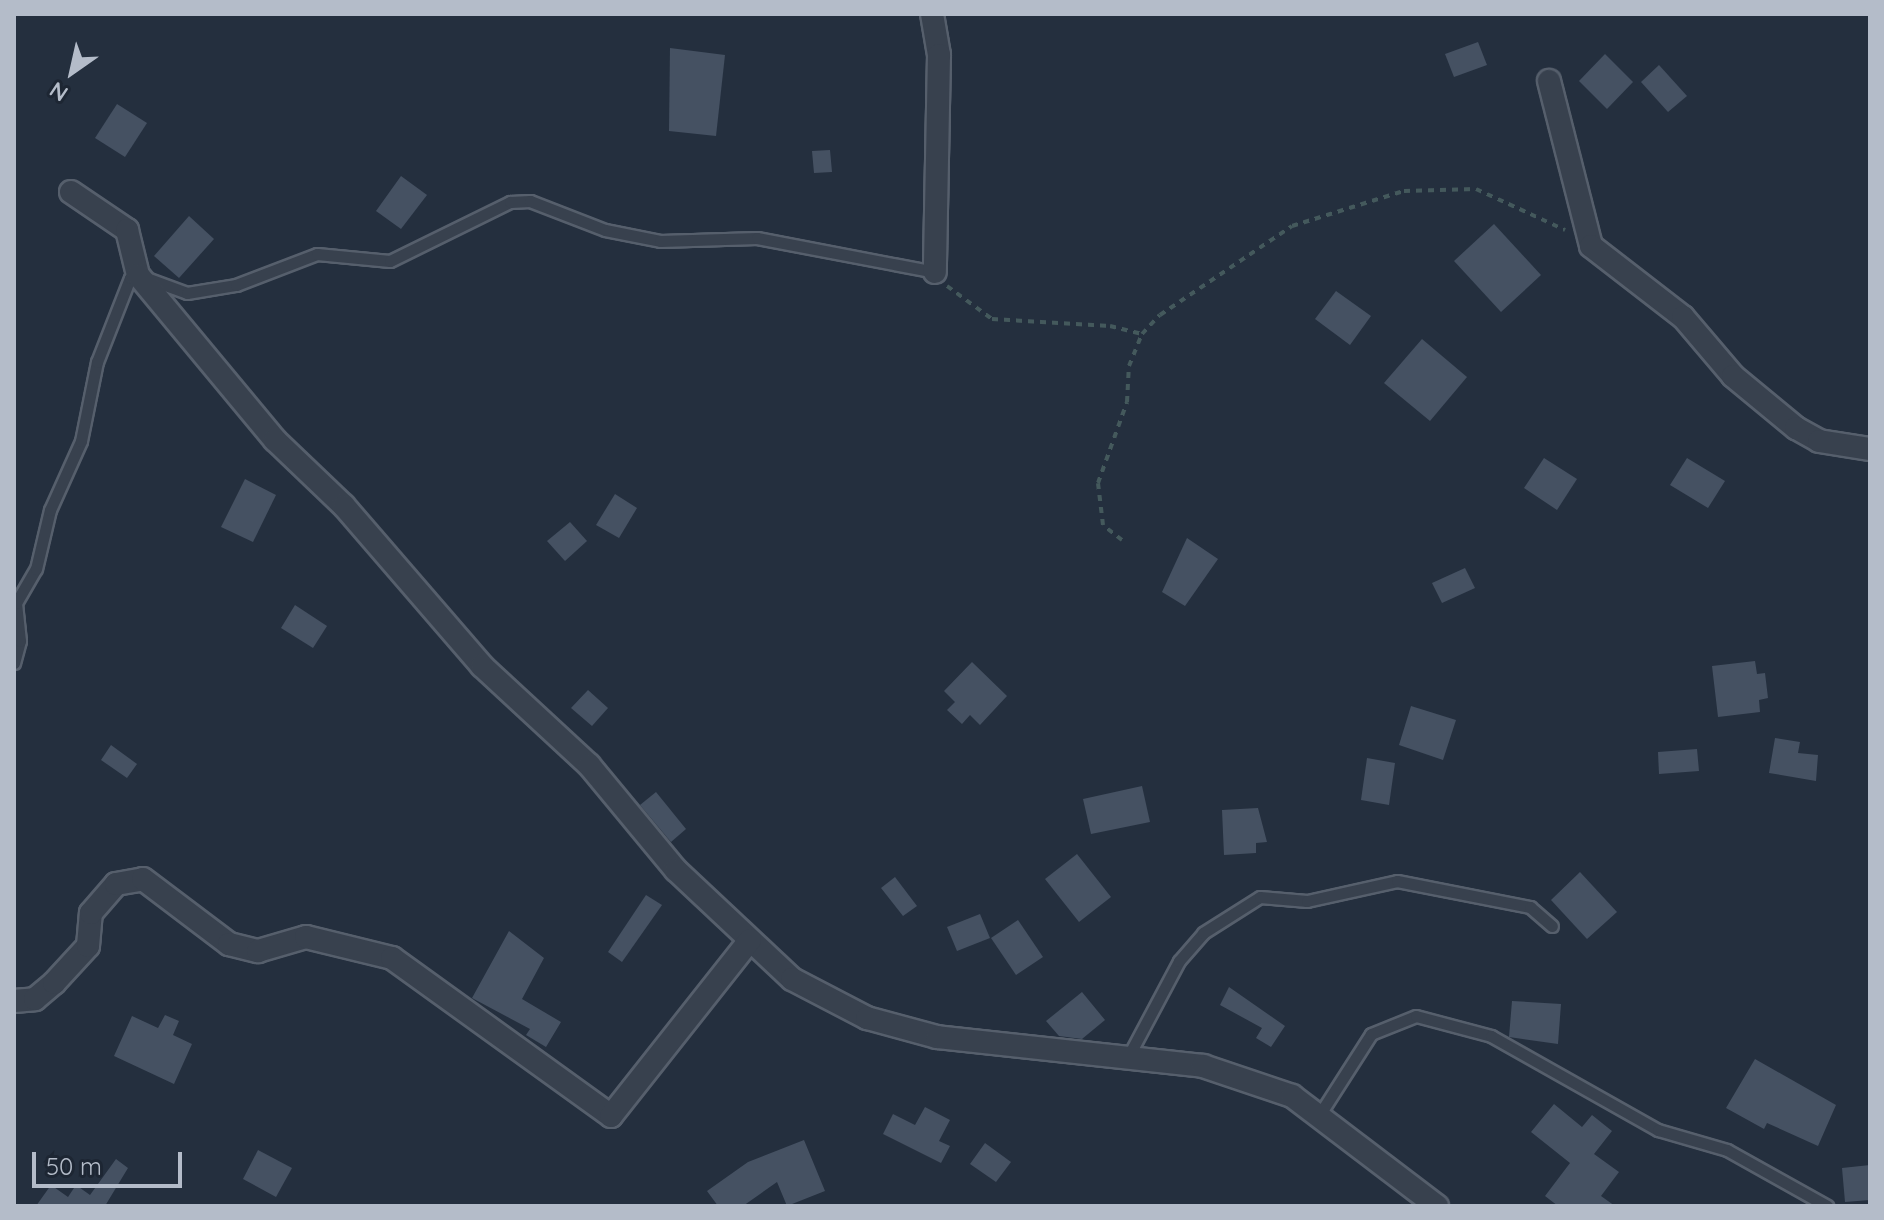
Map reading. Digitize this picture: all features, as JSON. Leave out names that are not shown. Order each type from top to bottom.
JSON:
[{"type":"street","points":[[932,14],[939,55],[935,272]]},
{"type":"street","points":[[1549,81],[1591,246],[1683,317],[1733,376],[1796,428],[1819,441],[1870,449]]},
{"type":"street","points":[[71,192],[127,230],[138,275],[275,440],[344,506],[482,666],[589,765],[676,870],[792,979],[867,1018],[1028,1052],[1128,1057],[1203,1066],[1292,1096],[1437,1206]]},
{"type":"street","points":[[14,1001],[35,999],[88,946],[91,913],[116,884],[143,879],[229,944],[258,951],[306,937],[392,958],[611,1116],[750,940]]},
{"type":"lane","points":[[14,663],[20,641],[16,603],[36,569],[50,510],[81,441],[114,306],[138,275],[187,293],[236,285],[317,254],[390,261],[510,202],[530,201],[605,230],[660,241],[757,238],[935,272]]},
{"type":"lane","points":[[1128,1057],[1179,961],[1203,933],[1260,897],[1307,901],[1397,881],[1530,907],[1552,926]]},
{"type":"lane","points":[[1318,1118],[1371,1034],[1416,1016],[1491,1036],[1538,1069],[1658,1130],[1727,1150],[1827,1206]]},
{"type":"path","points":[[1122,540],[1103,525],[1098,483],[1142,334],[1292,226],[1404,191],[1476,189],[1545,217],[1591,246]]},
{"type":"path","points":[[935,272],[992,319],[1110,326],[1142,334]]},
{"type":"building","points":[[1478,42],[1487,65],[1454,77],[1445,54]]},
{"type":"building","points":[[670,48],[725,55],[716,136],[669,131]]},
{"type":"building","points":[[1605,54],[1633,82],[1607,109],[1579,81]]},
{"type":"building","points":[[1659,65],[1687,96],[1668,112],[1641,82]]},
{"type":"building","points":[[117,104],[147,123],[125,157],[95,138]]},
{"type":"building","points":[[830,150],[832,172],[814,173],[812,151]]},
{"type":"building","points":[[401,176],[427,195],[401,229],[376,211]]},
{"type":"building","points":[[189,216],[214,239],[179,278],[154,256]]},
{"type":"building","points":[[1494,224],[1541,275],[1501,312],[1454,261]]},
{"type":"building","points":[[1336,291],[1371,316],[1350,345],[1315,319]]},
{"type":"building","points":[[1422,339],[1467,377],[1430,421],[1384,383]]},
{"type":"building","points":[[1544,458],[1577,479],[1557,510],[1524,488]]},
{"type":"building","points":[[1687,458],[1725,481],[1708,508],[1670,485]]},
{"type":"building","points":[[245,479],[276,495],[253,542],[221,527]]},
{"type":"building","points":[[615,494],[637,508],[619,538],[596,525]]},
{"type":"building","points":[[570,522],[587,541],[565,561],[547,541]]},
{"type":"building","points":[[1187,538],[1218,559],[1185,606],[1162,592]]},
{"type":"building","points":[[1465,568],[1475,588],[1442,603],[1432,583]]},
{"type":"building","points":[[295,605],[327,626],[313,648],[281,628]]},
{"type":"building","points":[[1755,661],[1757,674],[1765,673],[1768,698],[1759,700],[1760,712],[1718,717],[1712,666]]},
{"type":"building","points":[[972,662],[1007,696],[980,725],[970,715],[962,724],[947,710],[955,702],[944,691]]},
{"type":"building","points":[[588,690],[608,708],[592,726],[571,708]]},
{"type":"building","points":[[1411,706],[1456,720],[1443,760],[1399,745]]},
{"type":"building","points":[[1775,738],[1800,742],[1798,753],[1818,755],[1816,781],[1769,773]]},
{"type":"building","points":[[111,745],[137,764],[127,778],[101,760]]},
{"type":"building","points":[[1697,749],[1699,771],[1659,774],[1658,752]]},
{"type":"building","points":[[1367,758],[1395,763],[1389,805],[1361,800]]},
{"type":"building","points":[[1142,786],[1150,822],[1091,834],[1083,799]]},
{"type":"building","points":[[656,792],[686,829],[671,842],[640,805]]},
{"type":"building","points":[[1258,808],[1267,842],[1256,843],[1256,853],[1224,855],[1222,810]]},
{"type":"building","points":[[1077,854],[1111,897],[1079,922],[1045,879]]},
{"type":"building","points":[[1580,872],[1617,912],[1587,939],[1551,900]]},
{"type":"building","points":[[895,877],[917,906],[903,916],[881,888]]},
{"type":"building","points":[[646,895],[662,905],[622,962],[608,952]]},
{"type":"building","points":[[980,914],[990,938],[957,951],[947,927]]},
{"type":"building","points":[[1018,920],[1043,957],[1016,975],[991,938]]},
{"type":"building","points":[[509,931],[544,958],[522,999],[561,1022],[546,1047],[526,1035],[530,1029],[472,998]]},
{"type":"building","points":[[1229,987],[1285,1026],[1271,1047],[1256,1038],[1262,1028],[1220,1005]]},
{"type":"building","points":[[1082,992],[1105,1020],[1082,1039],[1059,1036],[1046,1021]]},
{"type":"building","points":[[1512,1001],[1561,1004],[1558,1044],[1509,1037]]},
{"type":"building","points":[[165,1015],[179,1021],[173,1035],[192,1044],[174,1084],[114,1056],[132,1016],[158,1028]]},
{"type":"building","points":[[1755,1059],[1836,1105],[1818,1146],[1767,1123],[1764,1129],[1726,1108]]},
{"type":"building","points":[[1554,1104],[1582,1127],[1592,1115],[1612,1131],[1594,1154],[1619,1172],[1601,1196],[1615,1206],[1558,1206],[1545,1196],[1570,1163],[1531,1132]]},
{"type":"building","points":[[925,1107],[950,1120],[939,1141],[950,1146],[941,1163],[883,1134],[893,1114],[915,1125]]},
{"type":"building","points":[[804,1140],[825,1191],[787,1206],[777,1182],[743,1206],[718,1206],[707,1191],[748,1162]]},
{"type":"building","points":[[985,1143],[1011,1162],[996,1182],[970,1164]]},
{"type":"building","points":[[258,1150],[292,1168],[276,1197],[243,1179]]},
{"type":"building","points":[[116,1159],[128,1168],[105,1206],[36,1206],[51,1185],[68,1197],[76,1185],[90,1195]]},
{"type":"building","points":[[1870,1165],[1870,1200],[1845,1202],[1842,1168]]}]
